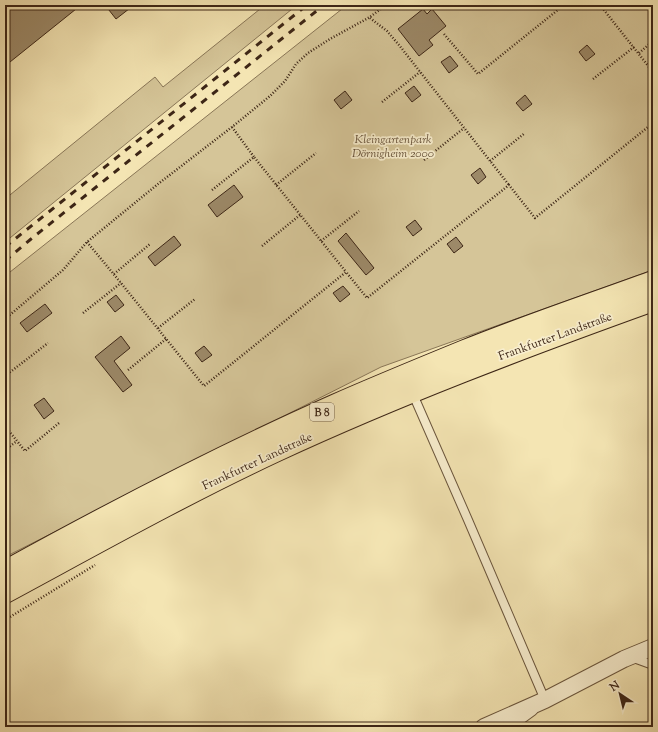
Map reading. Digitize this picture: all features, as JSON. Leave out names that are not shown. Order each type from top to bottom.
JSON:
[{"type":"main road","name":"Frankfurter Landstraße","points":[[5,572],[115,513],[267,436],[466,351],[653,282]]},
{"type":"main road","name":"Frankfurter Landstraße","points":[[5,592],[130,524],[193,492],[274,452],[344,420],[515,350],[653,300]]},
{"type":"street","points":[[484,727],[544,700],[653,647]]},
{"type":"lane","points":[[412,392],[544,700],[543,703],[528,716],[511,727]]},
{"type":"lane","points":[[630,657],[653,665]]},
{"type":"path","points":[[5,319],[63,270],[87,242],[270,96],[285,81],[296,64],[308,53],[330,39],[370,18],[386,5]]},
{"type":"path","points":[[444,34],[478,74],[564,5]]},
{"type":"path","points":[[600,5],[653,72]]},
{"type":"path","points":[[370,18],[387,31],[535,218],[653,123]]},
{"type":"path","points":[[638,52],[653,41]]},
{"type":"path","points":[[593,79],[634,47]]},
{"type":"path","points":[[382,102],[420,72]]},
{"type":"path","points":[[232,127],[276,186],[367,298],[509,185]]},
{"type":"path","points":[[424,160],[464,128]]},
{"type":"path","points":[[490,161],[524,133]]},
{"type":"path","points":[[276,186],[316,153]]},
{"type":"path","points":[[212,190],[254,157]]},
{"type":"path","points":[[321,241],[359,211]]},
{"type":"path","points":[[262,246],[300,215]]},
{"type":"path","points":[[87,242],[204,386],[346,272]]},
{"type":"path","points":[[114,274],[150,244]]},
{"type":"path","points":[[83,313],[121,283]]},
{"type":"path","points":[[158,328],[195,299]]},
{"type":"path","points":[[128,370],[166,339]]},
{"type":"path","points":[[5,376],[48,344]]},
{"type":"path","points":[[5,426],[25,451],[59,423]]},
{"type":"path","points":[[5,450],[17,441]]},
{"type":"path","points":[[5,620],[98,564]]},
{"type":"path","points":[[5,714],[10,727]]},
{"type":"green space","points":[[265,5],[297,5],[5,242],[5,199],[155,77],[163,87]]},
{"type":"green space","name":"Kleingartenpark Dörnigheim 2000","points":[[347,5],[653,5],[653,270],[381,367],[5,557],[5,276]]},
{"type":"building","points":[[5,5],[81,5],[5,66]]},
{"type":"building","points":[[105,5],[134,5],[116,19]]},
{"type":"building","points":[[423,9],[427,14],[432,9],[446,26],[429,40],[433,45],[419,56],[398,29]]},
{"type":"building","points":[[587,45],[595,54],[586,61],[579,52]]},
{"type":"building","points":[[450,56],[458,66],[449,73],[441,62]]},
{"type":"building","points":[[414,86],[421,95],[412,102],[405,93]]},
{"type":"building","points":[[345,91],[352,100],[341,109],[334,100]]},
{"type":"building","points":[[525,95],[532,104],[523,111],[516,103]]},
{"type":"building","points":[[480,168],[486,177],[478,184],[471,175]]},
{"type":"building","points":[[234,185],[243,197],[217,217],[208,205]]},
{"type":"building","points":[[415,220],[422,229],[413,236],[406,227]]},
{"type":"building","points":[[346,233],[374,268],[366,275],[338,241]]},
{"type":"building","points":[[174,236],[181,245],[155,266],[148,257]]},
{"type":"building","points":[[456,237],[463,246],[454,253],[447,244]]},
{"type":"building","points":[[343,286],[350,294],[340,302],[333,293]]},
{"type":"building","points":[[116,295],[124,305],[115,312],[107,302]]},
{"type":"building","points":[[45,304],[52,313],[27,332],[20,323]]},
{"type":"building","points":[[121,336],[130,348],[114,361],[132,385],[123,392],[95,357]]},
{"type":"building","points":[[204,346],[212,355],[202,362],[195,353]]},
{"type":"building","points":[[44,398],[54,411],[44,419],[34,405]]},
{"type":"railway","points":[[5,247],[307,5]]},
{"type":"railway","points":[[5,261],[324,5]]}]
